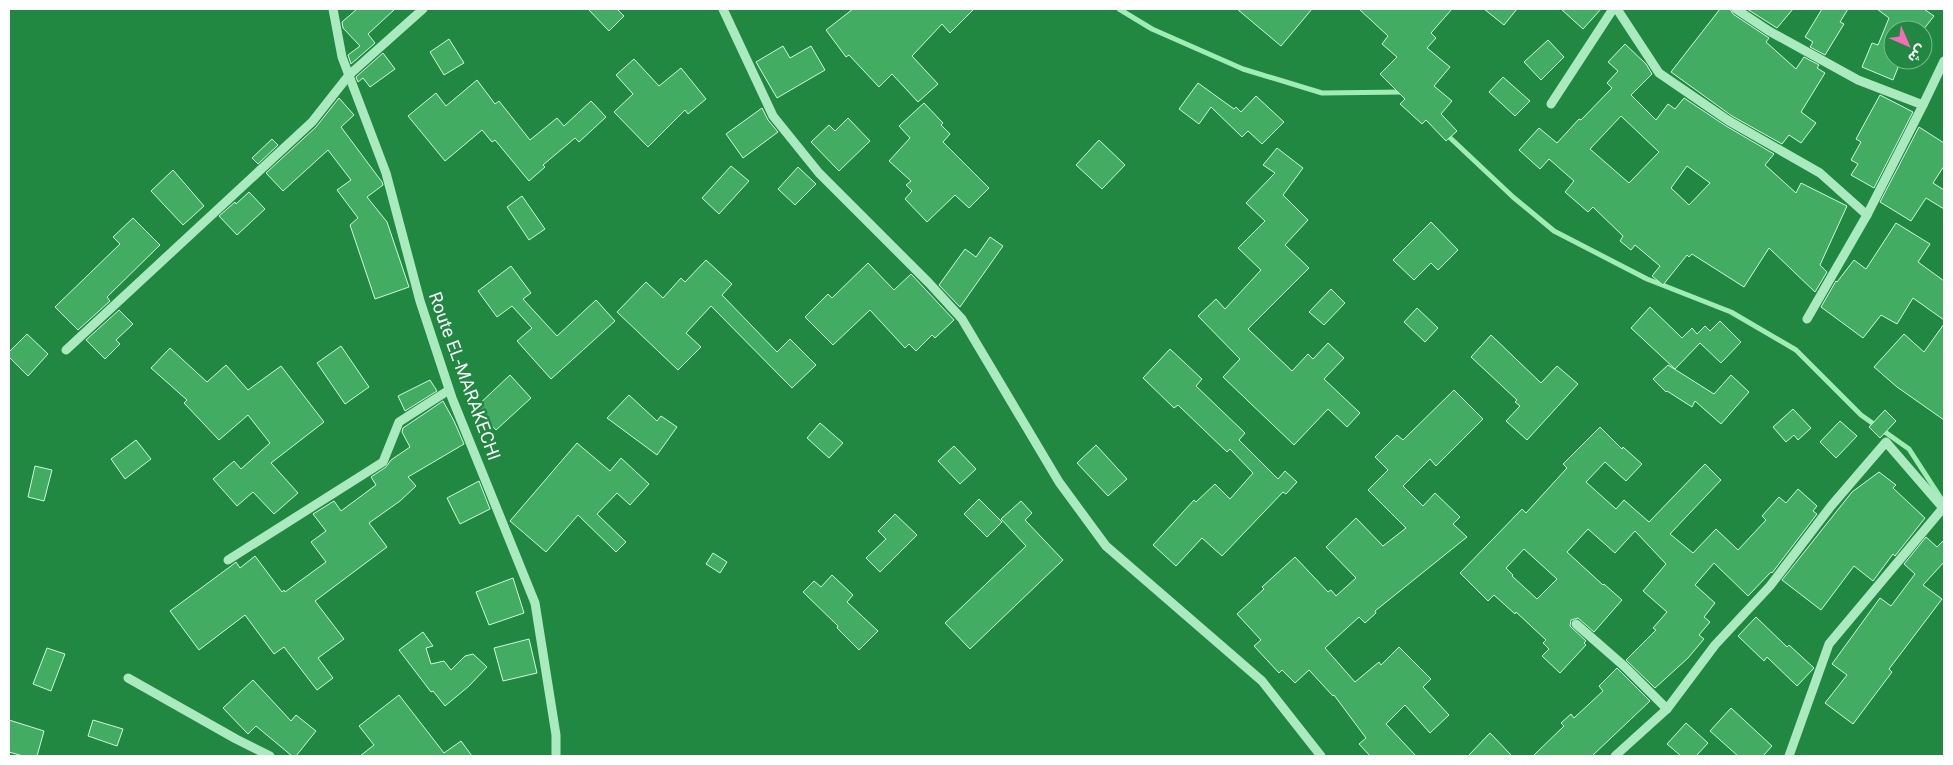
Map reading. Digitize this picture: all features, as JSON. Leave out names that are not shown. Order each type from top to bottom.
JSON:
[{"type":"street","name":"Route EL-MARAKECHI","points":[[333,9],[342,57],[386,173],[420,301],[449,390],[535,603],[556,735],[556,756]]},
{"type":"street","points":[[66,350],[312,122],[349,75],[423,9]]},
{"type":"street","points":[[723,9],[773,116],[819,173],[929,283],[962,319],[1060,482],[1106,546],[1262,681],[1321,756]]},
{"type":"street","points":[[1551,104],[1613,9]]},
{"type":"street","points":[[1617,9],[1659,73],[1729,121],[1820,173],[1867,216]]},
{"type":"street","points":[[1736,9],[1769,31],[1858,80],[1923,105]]},
{"type":"street","points":[[1807,318],[1867,216],[1944,61]]},
{"type":"street","points":[[228,560],[383,462],[399,422],[449,390]]},
{"type":"street","points":[[1616,756],[1667,709],[1716,644],[1770,586],[1831,506],[1886,442],[1943,508],[1829,644],[1789,756]]},
{"type":"street","points":[[1576,624],[1624,666],[1667,709]]},
{"type":"street","points":[[128,678],[270,756]]},
{"type":"building","points":[[357,9],[395,9],[368,34],[375,43],[351,64],[348,55],[360,46],[343,28],[342,22]]},
{"type":"building","points":[[588,9],[617,9],[624,16],[609,31]]},
{"type":"building","points":[[853,9],[974,9],[950,33],[942,24],[912,56],[938,84],[918,102],[892,74],[879,87],[849,55],[846,57],[826,30]]},
{"type":"building","points":[[1237,9],[1312,9],[1281,46]]},
{"type":"building","points":[[1359,9],[1452,9],[1431,33],[1436,38],[1427,48],[1450,67],[1434,86],[1452,101],[1441,114],[1457,131],[1446,141],[1426,120],[1422,124],[1400,104],[1405,99],[1380,74],[1397,57],[1382,44],[1388,36]]},
{"type":"building","points":[[1484,9],[1517,9],[1504,25]]},
{"type":"building","points":[[1561,9],[1601,9],[1583,29]]},
{"type":"building","points":[[1720,9],[1730,9],[1733,14],[1769,38],[1766,42],[1796,69],[1804,57],[1819,65],[1817,68],[1825,73],[1801,112],[1816,123],[1801,143],[1789,135],[1782,144],[1732,116],[1671,72]]},
{"type":"building","points":[[1747,9],[1793,9],[1777,28]]},
{"type":"building","points":[[1822,9],[1848,9],[1840,22],[1844,24],[1825,55],[1810,47],[1813,42],[1805,37]]},
{"type":"building","points":[[1877,9],[1924,9],[1934,16],[1931,20],[1888,20],[1889,18]]},
{"type":"building","points":[[1883,33],[1883,70],[1897,70],[1893,80],[1862,67],[1872,43],[1878,45]]},
{"type":"building","points":[[449,39],[464,63],[444,75],[430,52]]},
{"type":"building","points":[[1548,40],[1564,57],[1541,80],[1524,62]]},
{"type":"building","points":[[1625,44],[1646,64],[1652,74],[1631,95],[1656,120],[1668,104],[1675,109],[1684,98],[1726,126],[1774,154],[1765,165],[1796,193],[1801,183],[1847,206],[1820,265],[1827,272],[1815,292],[1769,248],[1744,287],[1692,254],[1689,257],[1687,255],[1663,285],[1652,276],[1660,266],[1635,245],[1631,250],[1620,241],[1623,236],[1593,207],[1588,212],[1565,192],[1574,181],[1549,159],[1540,169],[1519,150],[1539,128],[1557,143],[1579,119],[1581,120],[1612,88],[1607,83],[1618,71],[1608,62]],"holes":[[[1621,116],[1659,152],[1629,183],[1590,149]],[[1687,166],[1710,183],[1689,205],[1671,188]]]},
{"type":"building","points":[[783,46],[790,58],[811,46],[825,70],[777,98],[756,62]]},
{"type":"building","points":[[383,53],[395,69],[370,87],[363,78],[358,82],[356,77]]},
{"type":"building","points":[[634,59],[659,86],[681,68],[706,99],[688,114],[685,110],[648,147],[614,112],[633,94],[616,75]]},
{"type":"building","points":[[1503,77],[1530,101],[1515,116],[1489,92]]},
{"type":"building","points":[[477,80],[495,104],[499,101],[530,140],[557,118],[564,126],[591,101],[606,117],[579,142],[575,138],[543,165],[545,167],[529,181],[495,140],[492,142],[482,130],[445,161],[408,116],[436,93],[446,106]]},
{"type":"building","points":[[1198,83],[1241,112],[1256,96],[1284,122],[1262,144],[1248,131],[1242,137],[1211,107],[1199,124],[1179,109]]},
{"type":"building","points":[[1880,95],[1913,112],[1874,188],[1851,175],[1858,164],[1851,160],[1861,142],[1856,139]]},
{"type":"building","points":[[339,98],[354,115],[341,127],[382,182],[383,185],[367,197],[387,222],[409,287],[375,299],[350,225],[358,218],[337,190],[351,180],[328,150],[283,191],[266,173],[316,127]]},
{"type":"building","points":[[924,103],[943,123],[941,125],[950,134],[943,142],[989,188],[969,208],[955,195],[927,222],[905,199],[912,191],[906,185],[911,181],[889,161],[910,138],[899,126]]},
{"type":"building","points":[[762,108],[768,120],[778,132],[743,158],[726,134]]},
{"type":"building","points":[[848,118],[870,141],[839,171],[811,142],[829,125],[835,131]]},
{"type":"building","points":[[1919,127],[1944,143],[1944,166],[1933,183],[1944,190],[1944,209],[1926,198],[1911,221],[1880,202]]},
{"type":"building","points":[[272,139],[278,145],[258,164],[252,158]]},
{"type":"building","points":[[1099,140],[1125,165],[1102,189],[1076,165]]},
{"type":"building","points":[[1277,148],[1303,168],[1283,195],[1308,220],[1285,245],[1309,268],[1248,329],[1292,371],[1308,354],[1313,359],[1328,343],[1344,358],[1324,379],[1360,413],[1347,427],[1328,409],[1294,445],[1223,377],[1240,359],[1198,316],[1216,299],[1225,309],[1261,270],[1238,248],[1265,221],[1246,203],[1275,173],[1263,165]]},
{"type":"building","points":[[731,166],[749,181],[719,214],[702,198]]},
{"type":"building","points":[[798,167],[816,184],[795,205],[778,189]]},
{"type":"building","points":[[173,170],[204,206],[183,225],[151,191]]},
{"type":"building","points":[[249,192],[265,209],[237,235],[219,216]]},
{"type":"building","points":[[522,196],[545,229],[529,240],[507,207]]},
{"type":"building","points":[[133,218],[160,245],[107,297],[110,301],[78,330],[55,307],[120,244],[113,237]]},
{"type":"building","points":[[1431,222],[1458,250],[1438,270],[1431,263],[1414,280],[1393,260]]},
{"type":"building","points":[[1896,223],[1930,244],[1918,262],[1944,281],[1944,320],[1913,298],[1897,324],[1881,315],[1863,338],[1821,307],[1836,281],[1854,260],[1866,269]]},
{"type":"building","points":[[990,237],[1003,246],[960,307],[939,285],[965,249],[976,257]]},
{"type":"building","points":[[706,260],[732,284],[722,295],[777,352],[790,339],[816,365],[792,388],[711,306],[686,333],[701,347],[678,370],[617,312],[646,282],[663,298],[681,278],[685,282]]},
{"type":"building","points":[[868,263],[894,290],[911,274],[954,320],[935,338],[932,335],[916,351],[909,344],[905,348],[870,310],[833,345],[805,317],[828,294],[832,298]]},
{"type":"building","points":[[511,266],[531,293],[523,299],[557,336],[596,300],[615,321],[551,379],[517,341],[532,328],[512,306],[497,317],[478,291]]},
{"type":"building","points":[[1331,289],[1345,303],[1324,325],[1309,312]]},
{"type":"building","points":[[1650,307],[1682,338],[1692,328],[1697,334],[1705,326],[1710,331],[1720,321],[1741,342],[1721,363],[1700,343],[1675,369],[1631,328]]},
{"type":"building","points":[[1417,308],[1438,328],[1425,342],[1404,322]]},
{"type":"building","points":[[119,310],[133,324],[116,340],[120,344],[105,359],[86,340]]},
{"type":"building","points":[[1944,324],[1944,420],[1897,387],[1874,367],[1904,334],[1924,352]]},
{"type":"building","points":[[27,334],[48,354],[28,376],[9,357],[9,352]]},
{"type":"building","points":[[1491,335],[1541,383],[1557,366],[1578,384],[1527,440],[1506,421],[1520,406],[1515,402],[1517,400],[1471,357]]},
{"type":"building","points":[[341,346],[369,387],[345,404],[317,363]]},
{"type":"building","points":[[170,348],[207,382],[226,365],[248,390],[281,366],[324,422],[271,463],[298,493],[274,514],[253,492],[237,506],[213,479],[234,461],[241,469],[270,443],[248,415],[219,440],[184,403],[187,400],[151,368]]},
{"type":"building","points":[[1170,349],[1202,379],[1196,386],[1245,433],[1239,440],[1278,479],[1285,471],[1297,482],[1286,494],[1283,492],[1222,556],[1202,538],[1176,566],[1153,545],[1194,500],[1196,502],[1215,484],[1230,499],[1253,473],[1230,449],[1227,452],[1178,405],[1174,408],[1143,378]]},
{"type":"building","points":[[1668,365],[1714,394],[1731,375],[1749,392],[1721,424],[1695,401],[1692,407],[1666,392],[1653,379]]},
{"type":"building","points":[[510,375],[531,398],[496,430],[475,408]]},
{"type":"building","points":[[430,380],[437,391],[405,411],[398,396]]},
{"type":"building","points":[[1454,390],[1483,419],[1436,466],[1430,459],[1403,486],[1423,506],[1435,493],[1460,517],[1453,524],[1467,537],[1375,611],[1376,613],[1365,623],[1359,617],[1325,648],[1355,682],[1379,662],[1381,665],[1399,647],[1431,679],[1423,687],[1449,715],[1430,733],[1405,705],[1386,724],[1416,756],[1370,756],[1359,744],[1366,738],[1334,695],[1309,670],[1295,683],[1282,670],[1279,673],[1254,646],[1261,640],[1237,614],[1264,589],[1262,587],[1295,557],[1328,592],[1331,590],[1336,596],[1356,578],[1326,547],[1356,518],[1383,546],[1406,528],[1368,490],[1388,470],[1375,457],[1397,435],[1403,440]]},
{"type":"building","points":[[629,395],[657,421],[661,416],[677,427],[657,455],[607,418]]},
{"type":"building","points":[[443,401],[464,444],[408,477],[416,486],[400,501],[369,523],[387,547],[315,601],[344,639],[318,658],[333,678],[317,690],[284,647],[274,654],[245,615],[199,650],[170,611],[236,562],[240,568],[255,556],[282,592],[284,590],[285,592],[326,562],[311,542],[326,531],[313,514],[334,501],[341,511],[376,485],[371,477],[410,447],[402,432],[403,428]]},
{"type":"building","points":[[1793,409],[1811,428],[1798,440],[1794,435],[1786,442],[1773,427]]},
{"type":"building","points":[[1885,410],[1896,421],[1880,438],[1869,427]]},
{"type":"building","points":[[1840,421],[1857,436],[1836,458],[1820,442]]},
{"type":"building","points":[[820,423],[843,443],[829,458],[807,438]]},
{"type":"building","points":[[1600,427],[1622,449],[1623,447],[1642,464],[1626,481],[1605,462],[1586,482],[1616,509],[1624,500],[1649,522],[1705,464],[1721,480],[1670,534],[1693,553],[1716,529],[1738,550],[1766,520],[1762,516],[1779,497],[1786,503],[1798,489],[1817,506],[1813,511],[1817,514],[1772,573],[1748,596],[1714,563],[1695,585],[1715,603],[1704,617],[1710,622],[1699,635],[1704,639],[1688,658],[1655,688],[1626,660],[1656,630],[1653,628],[1667,612],[1643,591],[1666,564],[1635,531],[1615,553],[1588,529],[1567,552],[1622,600],[1594,632],[1578,618],[1571,620],[1570,626],[1586,641],[1584,643],[1586,645],[1560,673],[1542,656],[1549,649],[1543,643],[1546,640],[1516,612],[1515,614],[1494,595],[1488,601],[1460,573],[1522,509],[1526,513],[1567,468],[1563,464]],"holes":[[[1524,549],[1557,579],[1537,599],[1506,568]]]},
{"type":"building","points":[[136,440],[151,459],[125,479],[111,459]]},
{"type":"building","points":[[577,443],[610,471],[621,458],[649,484],[630,505],[617,493],[597,514],[626,542],[616,552],[578,515],[546,552],[510,521]]},
{"type":"building","points":[[1096,445],[1127,479],[1108,496],[1077,463]]},
{"type":"building","points":[[954,446],[976,469],[960,484],[938,461]]},
{"type":"building","points":[[35,466],[52,470],[44,501],[28,497]]},
{"type":"building","points":[[1879,472],[1896,485],[1893,488],[1925,518],[1895,556],[1893,554],[1873,581],[1854,566],[1821,610],[1782,580],[1852,492]]},
{"type":"building","points":[[479,481],[490,509],[460,524],[447,498]]},
{"type":"building","points":[[979,499],[1002,522],[987,537],[964,514]]},
{"type":"building","points":[[1021,501],[1032,513],[1025,520],[1063,560],[970,649],[945,623],[1026,546],[1001,519]]},
{"type":"building","points":[[895,514],[917,535],[880,572],[866,558],[886,539],[878,531]]},
{"type":"building","points":[[1926,537],[1937,547],[1944,540],[1944,562],[1923,585],[1942,599],[1889,669],[1892,672],[1853,724],[1825,703],[1847,675],[1832,664],[1880,598],[1891,606],[1915,574],[1904,564]]},
{"type":"building","points":[[713,553],[727,562],[720,573],[706,564]]},
{"type":"building","points":[[832,575],[853,595],[847,602],[878,631],[859,650],[837,628],[838,626],[803,592],[814,581],[821,587]]},
{"type":"building","points":[[513,578],[524,613],[489,625],[476,592]]},
{"type":"building","points":[[1756,617],[1787,647],[1789,645],[1814,668],[1797,686],[1767,657],[1764,661],[1738,636]]},
{"type":"building","points":[[423,632],[433,646],[426,648],[431,664],[444,661],[451,670],[465,656],[473,654],[487,667],[469,686],[445,706],[433,691],[431,692],[399,650]]},
{"type":"building","points":[[529,639],[537,673],[503,681],[494,648]]},
{"type":"building","points":[[47,648],[65,654],[51,691],[33,684]]},
{"type":"building","points":[[1617,668],[1650,701],[1592,756],[1533,756],[1564,726],[1561,723],[1571,714],[1574,718],[1603,691],[1599,686]]},
{"type":"building","points":[[253,680],[291,721],[296,715],[316,731],[296,756],[292,756],[256,726],[248,734],[223,708]]},
{"type":"building","points":[[399,695],[444,753],[461,741],[472,756],[360,756],[374,745],[359,726]]},
{"type":"building","points":[[1731,708],[1772,746],[1763,756],[1738,756],[1710,731]]},
{"type":"building","points":[[9,720],[44,731],[37,756],[23,756],[9,752]]},
{"type":"building","points":[[93,720],[123,729],[117,746],[88,736]]},
{"type":"building","points":[[1686,723],[1708,743],[1696,756],[1681,756],[1667,744]]},
{"type":"building","points":[[1490,733],[1512,756],[1468,756]]},
{"type":"waterway","points":[[1119,9],[1152,29],[1243,69],[1322,93],[1403,92]]},
{"type":"waterway","points":[[1445,133],[1513,197],[1554,231],[1647,279],[1731,312],[1796,350],[1861,415],[1909,449],[1944,503]]}]
